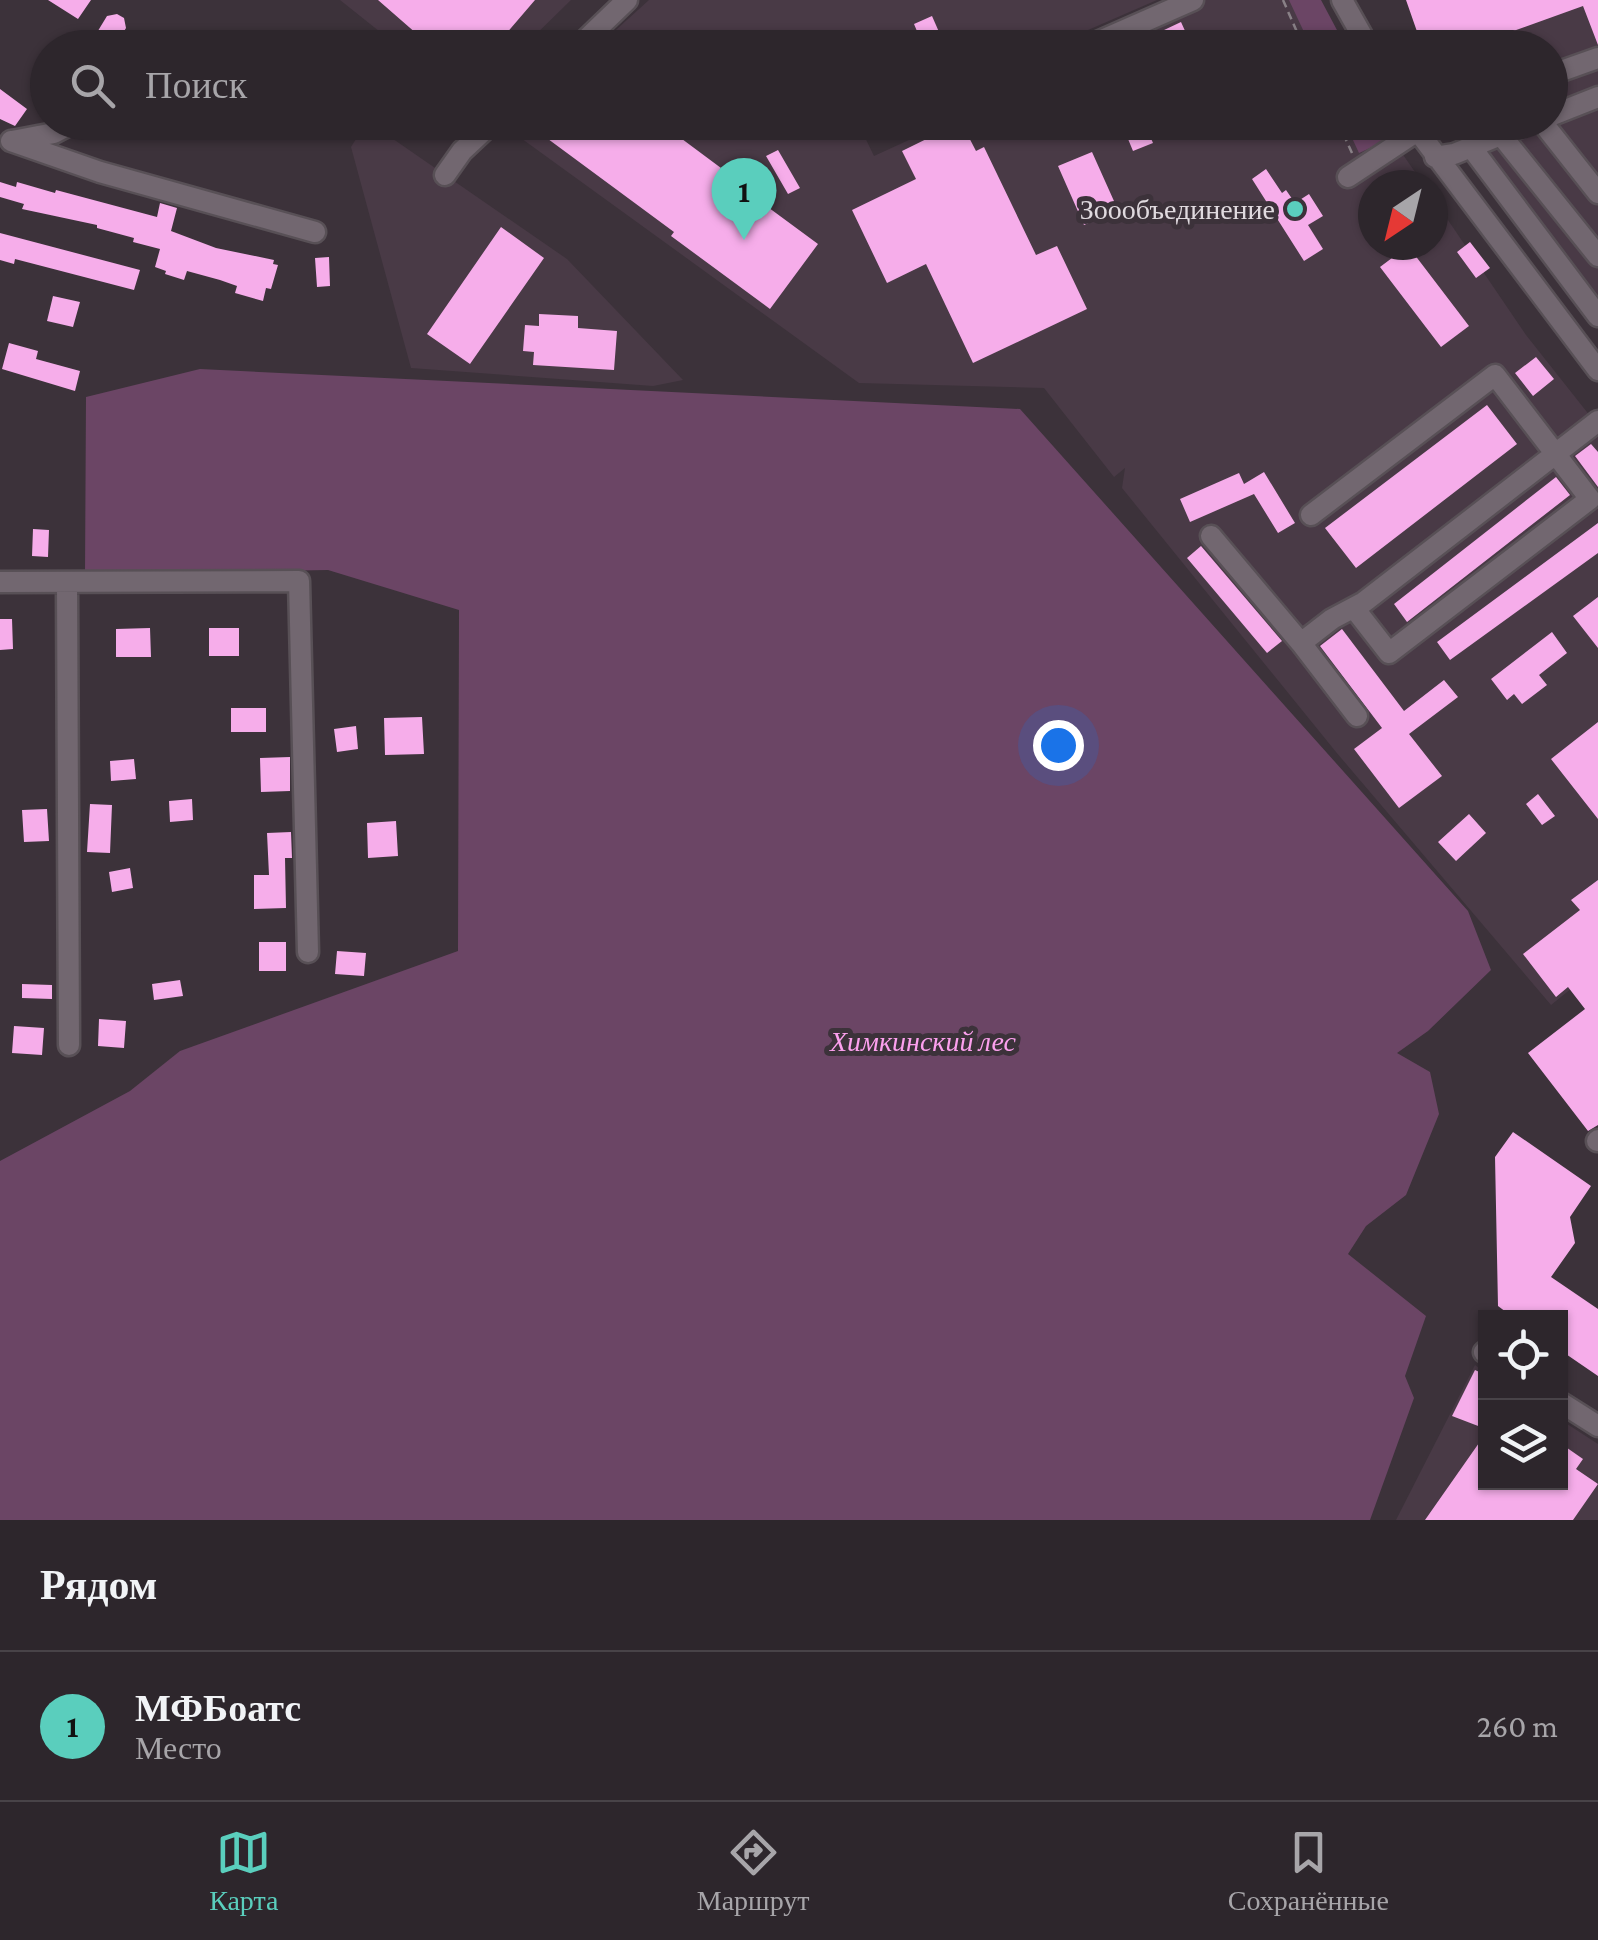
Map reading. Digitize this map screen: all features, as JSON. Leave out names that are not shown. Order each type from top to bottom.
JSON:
[{"type":"street","points":[[595,30],[627,0]]},
{"type":"street","points":[[1125,30],[1193,0]]},
{"type":"street","points":[[1342,0],[1359,30]]},
{"type":"street","points":[[1568,69],[1598,58]]},
{"type":"street","points":[[1568,109],[1598,97]]},
{"type":"street","points":[[5,141],[30,137]]},
{"type":"street","points":[[445,175],[474,140]]},
{"type":"street","points":[[1354,174],[1397,140]]},
{"type":"street","points":[[1422,140],[1598,370]]},
{"type":"street","points":[[1435,158],[1488,140]]},
{"type":"street","points":[[1505,140],[1598,256]]},
{"type":"street","points":[[1556,140],[1598,193]]},
{"type":"street","points":[[5,141],[315,232]]},
{"type":"street","points":[[1471,147],[1598,316]]},
{"type":"street","points":[[1311,516],[1495,375],[1590,499],[1389,653],[1354,608]]},
{"type":"street","points":[[1300,642],[1354,608],[1598,422]]},
{"type":"street","points":[[1211,536],[1357,716]]},
{"type":"street","points":[[0,582],[299,581],[308,952]]},
{"type":"street","points":[[67,582],[69,1046]]},
{"type":"street","points":[[1568,1407],[1598,1426]]},
{"type":"path","points":[[1283,0],[1296,30]]},
{"type":"path","points":[[1344,140],[1354,174]]},
{"type":"shaded area","points":[[340,0],[571,0],[540,30],[378,30]]},
{"type":"shaded area","points":[[649,0],[1157,0],[1088,30],[616,30]]},
{"type":"shaded area","points":[[1202,0],[1300,0],[1318,30],[1135,30]]},
{"type":"shaded area","points":[[1415,0],[1598,0],[1598,301],[1480,140],[1568,140],[1568,30],[1426,30]]},
{"type":"shaded area","points":[[355,140],[395,140],[567,259],[683,380],[653,386],[411,368],[351,147]]},
{"type":"shaded area","points":[[524,140],[866,140],[874,156],[909,140],[1393,140],[1414,170],[1358,170],[1358,260],[1448,260],[1448,220],[1526,335],[1598,426],[1598,967],[1551,1005],[1336,752],[1122,488],[1125,468],[1114,477],[1044,388],[859,383]]},
{"type":"shaded area","points":[[1475,1365],[1478,1490],[1568,1490],[1568,1425],[1598,1444],[1598,1520],[1396,1520]]},
{"type":"green space","points":[[1289,0],[1321,0],[1337,30],[1303,30]]},
{"type":"green space","points":[[1353,140],[1388,140],[1359,153]]},
{"type":"green space","name":"Химкинский лес","points":[[200,369],[1020,409],[1468,911],[1491,970],[1428,1031],[1397,1053],[1430,1072],[1439,1114],[1406,1195],[1366,1226],[1348,1254],[1426,1316],[1405,1376],[1414,1398],[1370,1520],[0,1520],[0,1161],[130,1091],[180,1051],[458,951],[459,610],[328,570],[85,574],[86,397]]},
{"type":"building","points":[[48,0],[91,0],[78,19]]},
{"type":"building","points":[[378,0],[535,0],[509,30],[412,30]]},
{"type":"building","points":[[1406,0],[1598,0],[1598,45],[1583,6],[1516,30],[1416,30]]},
{"type":"building","points":[[117,14],[124,18],[125,30],[98,30],[107,16]]},
{"type":"building","points":[[932,16],[938,30],[916,30],[914,24]]},
{"type":"building","points":[[1181,22],[1185,30],[1164,30]]},
{"type":"building","points":[[0,89],[27,109],[15,126],[0,119]]},
{"type":"building","points":[[549,140],[683,140],[818,244],[770,309],[671,236],[674,232]]},
{"type":"building","points":[[924,140],[970,140],[976,151],[984,147],[1036,255],[1057,246],[1087,309],[973,363],[926,264],[887,283],[852,210],[916,179],[902,151]]},
{"type":"building","points":[[1128,140],[1152,140],[1153,143],[1133,151]]},
{"type":"building","points":[[778,150],[800,188],[788,194],[766,156]]},
{"type":"building","points":[[1092,152],[1118,210],[1084,225],[1058,166]]},
{"type":"building","name":"Зоообъединение","points":[[1266,169],[1282,193],[1286,190],[1295,203],[1309,194],[1323,216],[1308,225],[1323,249],[1304,261],[1252,179]]},
{"type":"building","points":[[0,182],[16,187],[17,182],[55,193],[56,190],[157,217],[160,203],[177,208],[171,231],[216,248],[274,260],[273,264],[278,265],[271,289],[266,288],[263,301],[235,293],[237,286],[220,280],[187,271],[184,280],[165,274],[166,271],[155,267],[160,249],[133,242],[134,238],[97,225],[22,209],[24,204],[0,197]]},
{"type":"building","points":[[501,227],[544,258],[470,364],[427,334]]},
{"type":"building","points":[[0,233],[140,270],[134,290],[15,259],[14,264],[0,260]]},
{"type":"building","points":[[1470,242],[1490,268],[1476,278],[1457,252]]},
{"type":"building","points":[[329,257],[330,286],[317,287],[315,258]]},
{"type":"building","points":[[1389,260],[1419,260],[1469,326],[1441,347],[1380,267]]},
{"type":"building","points":[[53,296],[80,302],[73,327],[47,321]]},
{"type":"building","points":[[539,314],[578,316],[578,328],[617,331],[614,370],[533,365],[534,352],[523,351],[525,325],[539,326]]},
{"type":"building","points":[[9,343],[38,351],[36,359],[80,371],[75,391],[2,369]]},
{"type":"building","points":[[1536,357],[1554,379],[1533,396],[1515,373]]},
{"type":"building","points":[[1487,405],[1517,444],[1356,568],[1325,528]]},
{"type":"building","points":[[1591,444],[1598,452],[1598,487],[1575,456]]},
{"type":"building","points":[[1264,472],[1295,523],[1278,533],[1254,494],[1190,522],[1180,499],[1239,473],[1244,484]]},
{"type":"building","points":[[1556,477],[1570,495],[1407,622],[1394,604]]},
{"type":"building","points":[[1598,523],[1598,553],[1450,660],[1437,642]]},
{"type":"building","points":[[33,529],[49,530],[48,557],[32,556]]},
{"type":"building","points":[[1201,546],[1282,641],[1267,653],[1187,558]]},
{"type":"building","points":[[1598,597],[1598,648],[1573,616]]},
{"type":"building","points":[[0,619],[12,619],[13,649],[0,650]]},
{"type":"building","points":[[150,628],[151,657],[116,657],[116,629]]},
{"type":"building","points":[[209,628],[239,628],[239,656],[209,656]]},
{"type":"building","points":[[1342,629],[1404,711],[1444,680],[1458,697],[1409,734],[1442,776],[1399,808],[1354,749],[1382,728],[1320,646]]},
{"type":"building","points":[[1552,632],[1567,653],[1539,675],[1547,685],[1522,704],[1514,694],[1507,700],[1491,679]]},
{"type":"building","points":[[231,708],[266,708],[266,732],[231,732]]},
{"type":"building","points":[[422,717],[424,754],[385,755],[384,718]]},
{"type":"building","points":[[1598,722],[1598,819],[1551,759]]},
{"type":"building","points":[[356,726],[358,749],[337,752],[334,729]]},
{"type":"building","points":[[290,757],[290,791],[261,792],[260,758]]},
{"type":"building","points":[[134,759],[136,779],[111,781],[110,761]]},
{"type":"building","points":[[1538,794],[1555,816],[1542,825],[1526,804]]},
{"type":"building","points":[[192,799],[193,820],[170,822],[169,801]]},
{"type":"building","points":[[90,804],[112,805],[110,853],[87,852]]},
{"type":"building","points":[[47,809],[49,841],[24,842],[22,810]]},
{"type":"building","points":[[1469,814],[1486,833],[1456,861],[1438,842]]},
{"type":"building","points":[[396,821],[398,856],[368,858],[367,823]]},
{"type":"building","points":[[291,832],[292,858],[285,858],[286,908],[254,909],[254,875],[269,875],[267,833]]},
{"type":"building","points":[[130,868],[133,888],[112,892],[109,872]]},
{"type":"building","points":[[1598,880],[1598,1125],[1588,1131],[1528,1053],[1585,1009],[1568,987],[1556,997],[1523,954],[1580,910],[1571,900]]},
{"type":"building","points":[[259,942],[286,942],[286,971],[259,971]]},
{"type":"building","points":[[337,951],[366,953],[364,976],[335,974]]},
{"type":"building","points":[[180,980],[183,996],[154,1000],[152,984]]},
{"type":"building","points":[[22,984],[52,985],[52,999],[22,998]]},
{"type":"building","points":[[99,1019],[126,1021],[124,1048],[98,1046]]},
{"type":"building","points":[[14,1026],[44,1028],[42,1055],[12,1053]]},
{"type":"building","points":[[1513,1132],[1591,1186],[1570,1217],[1575,1243],[1551,1277],[1598,1309],[1598,1376],[1568,1355],[1568,1310],[1503,1310],[1498,1306],[1495,1157]]},
{"type":"building","points":[[1475,1370],[1478,1371],[1478,1426],[1452,1416]]},
{"type":"building","points":[[1478,1444],[1478,1490],[1568,1490],[1568,1449],[1583,1459],[1576,1469],[1598,1484],[1573,1520],[1425,1520]]},
{"type":"place","name":"Зоообъединение","points":[[1295,209]]},
{"type":"place","name":"МФБоатс","points":[[744,240]]}]
